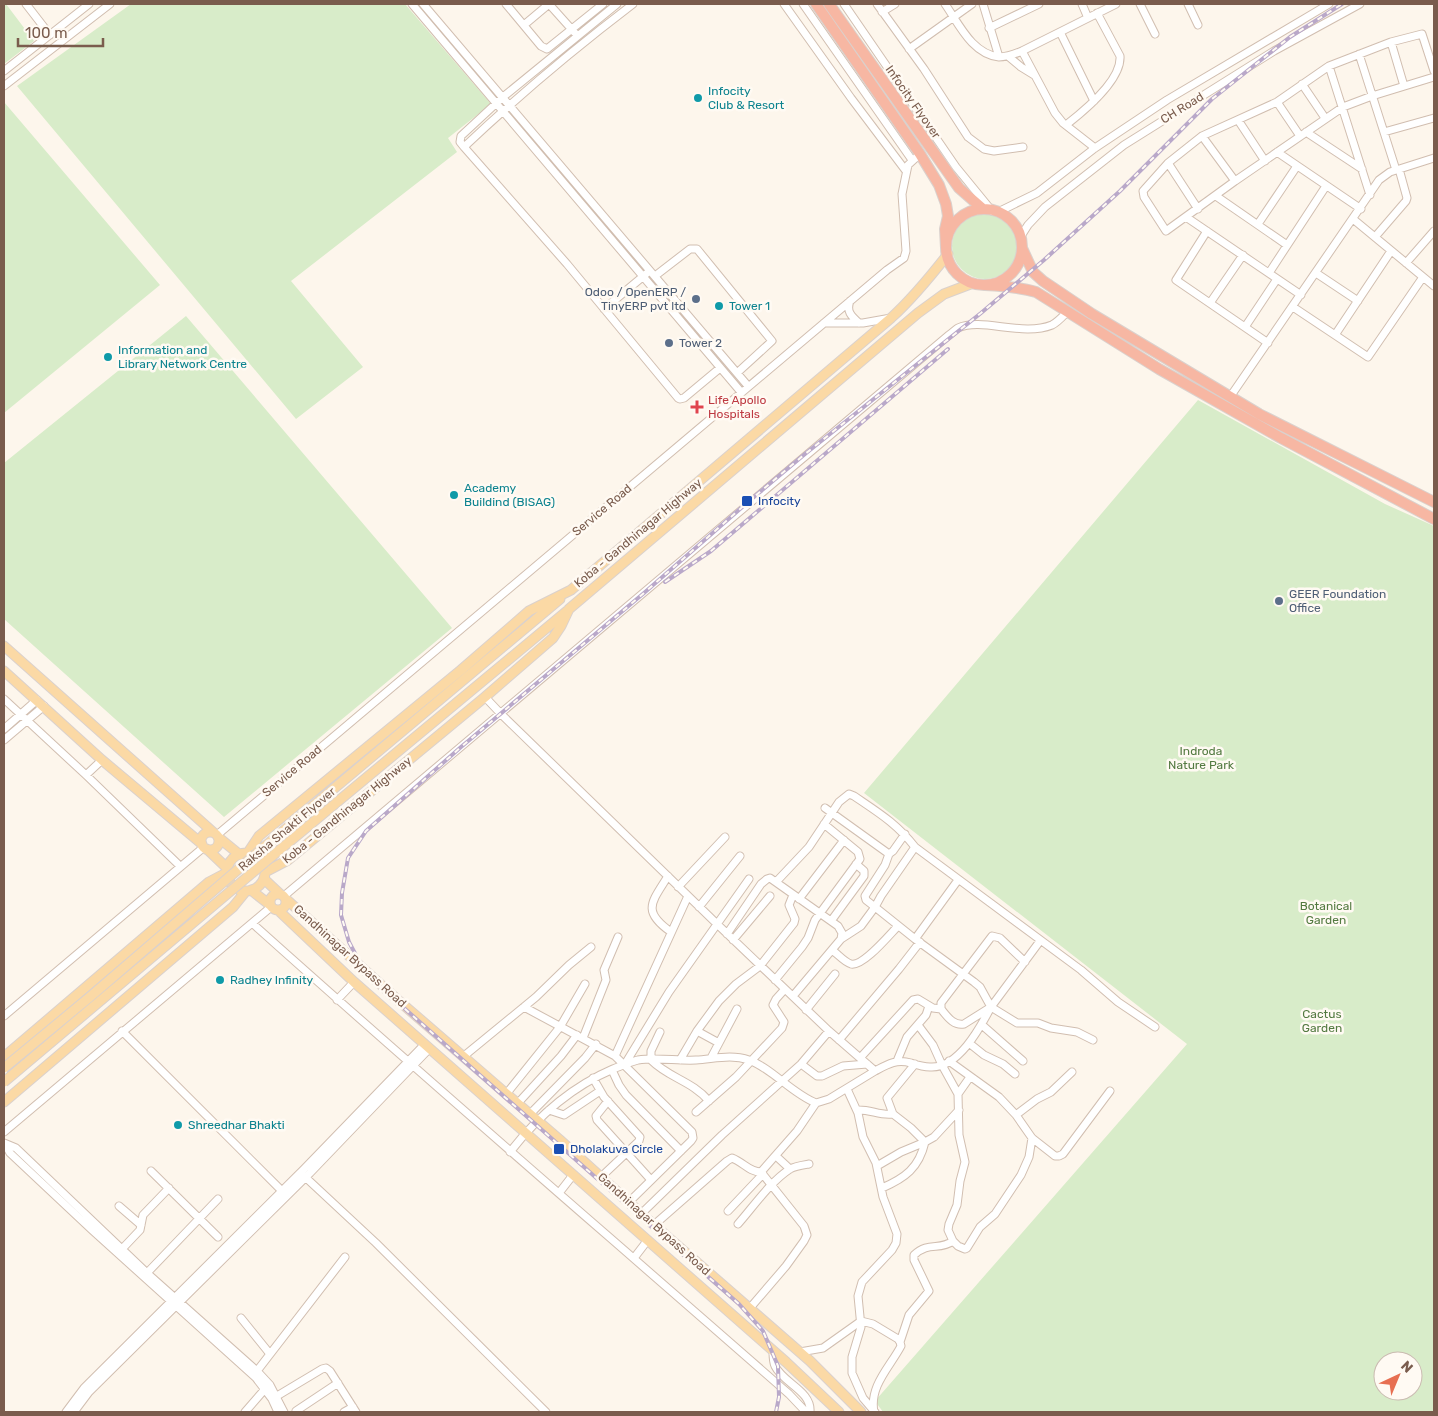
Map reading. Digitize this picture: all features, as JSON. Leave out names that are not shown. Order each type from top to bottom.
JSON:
[{"type":"highway","name":"Infocity Flyover","points":[[816,4],[916,157],[939,185],[948,216],[946,229],[947,251]]},
{"type":"highway","name":"Infocity Flyover","points":[[829,4],[959,188],[991,211]]},
{"type":"highway","points":[[985,285],[1002,281],[1015,270],[1022,248],[1021,236],[1016,226],[1008,218],[991,211],[974,210],[954,224],[948,235],[947,251],[954,270],[962,278],[973,283],[985,285],[1008,286],[1036,292],[1159,369],[1281,438],[1434,519]]},
{"type":"highway","points":[[1022,248],[1033,272],[1043,281],[1092,314],[1259,414],[1434,502]]},
{"type":"main road","name":"Koba - Gandhinagar Highway","points":[[244,854],[259,836],[461,670],[529,610],[571,590],[891,318],[915,295],[947,251]]},
{"type":"main road","name":"Koba - Gandhinagar Highway","points":[[264,875],[288,860],[485,697],[552,638],[562,626],[569,609],[932,302],[944,294],[973,283]]},
{"type":"main road","name":"Raksha Shakti Flyover","points":[[4,1068],[571,590]]},
{"type":"main road","name":"Raksha Shakti Flyover","points":[[4,1082],[569,609]]},
{"type":"main road","points":[[4,646],[216,835],[244,854]]},
{"type":"main road","points":[[4,671],[228,870]]},
{"type":"main road","points":[[204,847],[202,840],[204,834],[216,835]]},
{"type":"main road","points":[[204,847],[213,850],[218,846],[216,835]]},
{"type":"main road","points":[[244,854],[252,854],[260,860],[264,875],[257,888],[249,890],[238,889],[229,880],[228,870],[233,859],[244,854]]},
{"type":"main road","points":[[4,1056],[209,882],[228,870]]},
{"type":"main road","name":"Gandhinagar Bypass Road","points":[[264,875],[283,897],[800,1352],[861,1412]]},
{"type":"main road","points":[[4,1102],[219,920],[249,890]]},
{"type":"main road","name":"Gandhinagar Bypass Road","points":[[249,890],[273,907],[354,982],[773,1350],[839,1412]]},
{"type":"main road","points":[[276,894],[283,897],[284,908],[273,907],[271,896],[276,894]]},
{"type":"street","points":[[26,4],[50,35]]},
{"type":"street","points":[[4,71],[89,4]]},
{"type":"street","points":[[4,86],[110,4]]},
{"type":"street","points":[[412,4],[741,392]]},
{"type":"street","points":[[423,4],[748,386]]},
{"type":"street","points":[[506,4],[541,46],[547,49],[606,13],[617,4]]},
{"type":"street","points":[[524,25],[549,4],[583,43]]},
{"type":"street","points":[[464,146],[509,104],[633,4]]},
{"type":"street","points":[[784,4],[906,171]]},
{"type":"street","points":[[802,4],[916,157]]},
{"type":"street","points":[[844,4],[956,167],[991,211]]},
{"type":"street","points":[[877,4],[924,69],[968,137],[984,149],[994,151],[1023,147]]},
{"type":"street","points":[[882,12],[895,4]]},
{"type":"street","points":[[945,4],[978,48],[999,57],[1022,51],[1116,4]]},
{"type":"street","points":[[909,49],[972,4]]},
{"type":"street","points":[[983,4],[999,57]]},
{"type":"street","points":[[989,28],[1039,4]]},
{"type":"street","points":[[1082,4],[1088,18]]},
{"type":"street","points":[[1140,4],[1155,34]]},
{"type":"street","points":[[1188,4],[1198,24]]},
{"type":"street","points":[[1329,4],[1336,16]]},
{"type":"street","name":"CH Road","points":[[991,211],[1037,193],[1095,148],[1167,100],[1329,4]]},
{"type":"street","name":"CH Road","points":[[1021,236],[1028,225],[1045,207],[1124,145],[1233,76],[1360,4]]},
{"type":"street","points":[[612,20],[600,5],[574,33],[462,136],[460,142],[680,399],[684,398],[720,368]]},
{"type":"street","points":[[1066,125],[1094,100],[1114,77],[1121,63],[1120,56],[1097,13]]},
{"type":"street","points":[[1060,32],[1094,100]]},
{"type":"street","points":[[1434,71],[1422,34],[1391,42],[1329,66],[1277,102],[1202,136],[1168,163],[1143,191],[1144,197],[1166,231],[1343,107],[1434,77]]},
{"type":"street","points":[[1391,42],[1404,86]]},
{"type":"street","points":[[1022,51],[1055,113],[1066,125],[1095,148]]},
{"type":"street","points":[[1359,54],[1407,198],[1375,238]]},
{"type":"street","points":[[1008,56],[1034,75]]},
{"type":"street","points":[[1329,66],[1370,195]]},
{"type":"street","points":[[1302,84],[1325,118]]},
{"type":"street","points":[[1277,102],[1303,134],[1362,169]]},
{"type":"street","points":[[1384,132],[1434,118]]},
{"type":"street","points":[[1238,120],[1265,161]]},
{"type":"street","points":[[1202,136],[1235,181]]},
{"type":"street","points":[[1277,152],[1361,209]]},
{"type":"street","name":"Service Road","points":[[216,835],[748,386],[887,270],[904,258],[906,251],[902,194],[906,171],[916,157]]},
{"type":"street","points":[[1230,397],[1361,209],[1379,180],[1397,169],[1434,158]]},
{"type":"street","points":[[1168,163],[1198,208]]},
{"type":"street","points":[[1258,224],[1298,166]]},
{"type":"street","points":[[1269,273],[1326,186]]},
{"type":"street","points":[[1216,196],[1287,245]]},
{"type":"street","points":[[1186,217],[1301,295]]},
{"type":"street","points":[[1353,220],[1434,286]]},
{"type":"street","points":[[1207,231],[1176,280],[1268,343]]},
{"type":"street","points":[[1406,263],[1434,231]]},
{"type":"street","points":[[604,309],[643,277],[652,274],[692,248],[697,249],[772,341],[737,373]]},
{"type":"street","points":[[1334,335],[1391,251]]},
{"type":"street","points":[[1210,303],[1243,255]]},
{"type":"street","points":[[1316,273],[1358,301]]},
{"type":"street","points":[[1293,307],[1368,357],[1423,277]]},
{"type":"street","points":[[1245,327],[1277,279]]},
{"type":"street","points":[[850,301],[848,311],[859,323]]},
{"type":"street","points":[[283,897],[949,335],[959,328],[972,325],[1008,329],[1042,327],[1054,324],[1067,312]]},
{"type":"street","points":[[824,323],[859,323],[891,318]]},
{"type":"street","points":[[4,641],[23,664]]},
{"type":"street","points":[[485,697],[500,714],[760,966],[828,1031],[875,1071]]},
{"type":"street","points":[[4,699],[180,866]]},
{"type":"street","points":[[4,730],[40,703]]},
{"type":"street","points":[[4,740],[28,721],[40,703]]},
{"type":"street","points":[[86,775],[102,760]]},
{"type":"street","points":[[776,882],[809,847],[824,824],[828,810],[849,794],[892,822],[915,847],[1081,970],[1118,1002],[1155,1027]]},
{"type":"street","points":[[828,810],[889,854]]},
{"type":"street","points":[[775,980],[805,943],[819,914],[860,859],[861,855],[824,824]]},
{"type":"street","points":[[905,834],[889,854],[885,865],[865,896],[866,900],[980,987],[991,1007],[1017,1023],[1038,1023],[1051,1028],[1077,1032],[1093,1040]]},
{"type":"street","points":[[678,887],[725,837]]},
{"type":"street","points":[[680,1060],[697,1031],[719,1001],[736,984],[760,966],[794,923],[795,918],[789,905],[844,840]]},
{"type":"street","points":[[4,1016],[204,847]]},
{"type":"street","points":[[793,996],[842,939],[861,926],[915,847]]},
{"type":"street","points":[[699,907],[740,856]]},
{"type":"street","points":[[831,921],[864,876],[864,871],[856,864]]},
{"type":"street","points":[[668,876],[652,901],[651,908],[657,919],[671,932]]},
{"type":"street","points":[[625,1064],[669,992],[749,879]]},
{"type":"street","points":[[730,937],[760,884],[767,879],[776,882],[838,926],[841,930],[842,939]]},
{"type":"street","points":[[839,1040],[889,981],[958,880]]},
{"type":"street","points":[[615,1056],[688,896]]},
{"type":"street","points":[[730,937],[770,896]]},
{"type":"street","points":[[4,1132],[273,907]]},
{"type":"street","points":[[252,923],[510,1152],[789,1394],[806,1412]]},
{"type":"street","points":[[832,950],[845,961],[856,964],[868,956],[898,926]]},
{"type":"street","points":[[941,1009],[941,1003],[992,936],[1000,938],[1024,962]]},
{"type":"street","points":[[518,1103],[580,1037],[606,980],[604,970],[618,937]]},
{"type":"street","points":[[728,1211],[807,1118],[816,1103],[829,1099],[875,1071],[897,1061],[931,1068],[949,1061],[969,1042],[991,1007],[1040,941]]},
{"type":"street","points":[[464,1056],[524,1007],[569,964],[591,947]]},
{"type":"street","points":[[806,1010],[835,974]]},
{"type":"street","points":[[337,1000],[354,982]]},
{"type":"street","points":[[507,1094],[560,1027],[585,984]]},
{"type":"street","points":[[696,1112],[736,1077],[784,1025],[783,1019],[773,1005],[786,989]]},
{"type":"street","points":[[860,1058],[913,1000],[918,998],[929,1006],[941,1009],[955,1023],[959,1024],[964,1024],[991,1007]]},
{"type":"street","points":[[897,1061],[907,1037],[926,1015],[929,1006]]},
{"type":"street","points":[[524,1007],[596,1044],[615,1056],[692,1132],[693,1138],[629,1202]]},
{"type":"street","points":[[711,1058],[737,1009]]},
{"type":"street","points":[[982,1024],[1023,1061]]},
{"type":"street","points":[[918,1025],[933,1045],[958,1094],[960,1142],[965,1162],[957,1205],[948,1230],[953,1241],[962,1248],[967,1248],[980,1227],[995,1214],[1025,1167],[1032,1138]]},
{"type":"street","points":[[697,1031],[720,1042]]},
{"type":"street","points":[[642,1213],[722,1135],[801,1064],[828,1031]]},
{"type":"street","points":[[122,1032],[282,1191]]},
{"type":"street","points":[[660,1032],[651,1051],[651,1060],[664,1072],[697,1088],[709,1100]]},
{"type":"street","points":[[969,1042],[984,1055],[1003,1064],[1015,1074]]},
{"type":"street","points":[[510,1152],[525,1133],[534,1117],[596,1044]]},
{"type":"street","points":[[66,1412],[84,1388],[303,1175],[427,1046]]},
{"type":"street","points":[[534,1117],[549,1110],[582,1084],[593,1078],[639,1060],[696,1060],[735,1057],[752,1061],[798,1094],[816,1103]]},
{"type":"street","points":[[949,1061],[999,1098],[1016,1115],[1032,1138],[1055,1156],[1063,1154],[1110,1091]]},
{"type":"street","points":[[801,1064],[816,1076],[822,1076],[843,1066],[867,1064]]},
{"type":"street","points":[[915,1064],[886,1098],[893,1114],[912,1128],[925,1142]]},
{"type":"street","points":[[612,1070],[626,1095],[681,1151]]},
{"type":"street","points":[[1016,1115],[1050,1092],[1072,1072]]},
{"type":"street","points":[[958,1094],[970,1077]]},
{"type":"street","points":[[593,1078],[608,1101],[640,1134],[639,1141],[601,1177]]},
{"type":"street","points":[[847,1089],[857,1110],[862,1137],[877,1166],[897,1234],[896,1243],[892,1250],[866,1277],[859,1288],[858,1304],[862,1321],[860,1335],[852,1357],[852,1373],[863,1398],[875,1412]]},
{"type":"street","points":[[549,1110],[564,1115],[600,1091]]},
{"type":"street","points":[[608,1101],[596,1118],[650,1180]]},
{"type":"street","points":[[857,1110],[868,1110],[882,1115],[893,1114]]},
{"type":"street","points":[[877,1166],[934,1136],[959,1110]]},
{"type":"street","points":[[882,1188],[902,1178],[912,1170],[922,1155],[925,1142]]},
{"type":"street","points":[[4,1143],[16,1148],[256,1378],[265,1389],[278,1412]]},
{"type":"street","points":[[4,1143],[10,1153],[175,1301],[257,1371],[277,1396],[284,1412]]},
{"type":"street","points":[[776,1156],[790,1169]]},
{"type":"street","points":[[654,1225],[732,1158],[738,1160],[750,1170],[762,1173],[804,1226],[806,1235],[804,1241],[786,1266],[750,1308]]},
{"type":"street","points":[[738,1224],[772,1185],[790,1169],[809,1164]]},
{"type":"street","points":[[152,1171],[218,1236]]},
{"type":"street","points":[[74,1412],[88,1392],[175,1301],[282,1191],[303,1175]]},
{"type":"street","points":[[303,1175],[376,1243],[546,1412]]},
{"type":"street","points":[[559,1193],[573,1175]]},
{"type":"street","points":[[122,1249],[137,1234],[143,1215],[168,1188]]},
{"type":"street","points":[[147,1273],[218,1199]]},
{"type":"street","points":[[119,1206],[140,1225]]},
{"type":"street","points":[[634,1258],[648,1241]]},
{"type":"street","points":[[875,1412],[873,1399],[882,1376],[900,1346],[909,1315],[928,1291],[914,1260],[914,1255],[930,1246],[943,1247],[953,1241]]},
{"type":"street","points":[[257,1371],[345,1257]]},
{"type":"street","points":[[241,1318],[270,1354]]},
{"type":"street","points":[[862,1321],[885,1330],[900,1342]]},
{"type":"street","points":[[800,1352],[823,1348],[862,1321]]},
{"type":"street","points":[[773,1350],[776,1368],[805,1397],[811,1407],[810,1412]]},
{"type":"street","points":[[277,1396],[326,1368],[330,1370],[355,1410],[344,1412]]},
{"type":"street","points":[[296,1411],[338,1383]]},
{"type":"street","points":[[245,1412],[265,1389]]},
{"type":"green space","points":[[4,4],[6,4],[34,41],[4,64]]},
{"type":"green space","points":[[131,4],[405,4],[491,104],[448,138],[457,152],[291,281],[363,367],[296,419],[17,86]]},
{"type":"green space","points":[[4,102],[160,285],[4,413]]},
{"type":"green space","points":[[985,213],[998,216],[1008,223],[1015,233],[1018,246],[1015,259],[1008,269],[998,276],[985,279],[972,276],[962,269],[955,259],[952,246],[955,233],[962,223],[972,216]]},
{"type":"green space","points":[[186,316],[452,628],[224,817],[4,619],[4,463]]},
{"type":"green space","name":"Indroda Nature Park","points":[[1198,400],[1385,504],[1434,526],[1434,1412],[883,1412],[875,1401],[1187,1044],[864,793]]},
{"type":"railway","points":[[776,1412],[779,1397],[778,1366],[763,1331],[739,1304],[379,986],[359,961],[349,942],[341,915],[342,893],[348,858],[366,831],[461,747],[805,454],[1044,260],[1120,191],[1212,99],[1290,37],[1342,4]]},
{"type":"railway","points":[[665,582],[711,551],[948,349]]},
{"type":"place","name":"Infocity Club & Resort","points":[[698,98]]},
{"type":"place","name":"Odoo / OpenERP / TinyERP pvt ltd","points":[[696,299]]},
{"type":"place","name":"Tower 1","points":[[719,306]]},
{"type":"place","name":"Tower 2","points":[[669,343]]},
{"type":"place","name":"Information and Library Network Centre","points":[[108,357]]},
{"type":"place","name":"Life Apollo Hospitals","points":[[697,407]]},
{"type":"place","name":"Academy Buildind (BISAG)","points":[[454,495]]},
{"type":"place","name":"Infocity","points":[[747,501]]},
{"type":"place","name":"GEER Foundation Office","points":[[1279,601]]},
{"type":"place","name":"Radhey Infinity","points":[[220,980]]},
{"type":"place","name":"Shreedhar Bhakti","points":[[178,1125]]},
{"type":"place","name":"Dholakuva Circle","points":[[559,1149]]},
{"type":"park label","name":"Botanical Garden","points":[[1326,913]]},
{"type":"park label","name":"Cactus Garden","points":[[1322,1021]]}]
